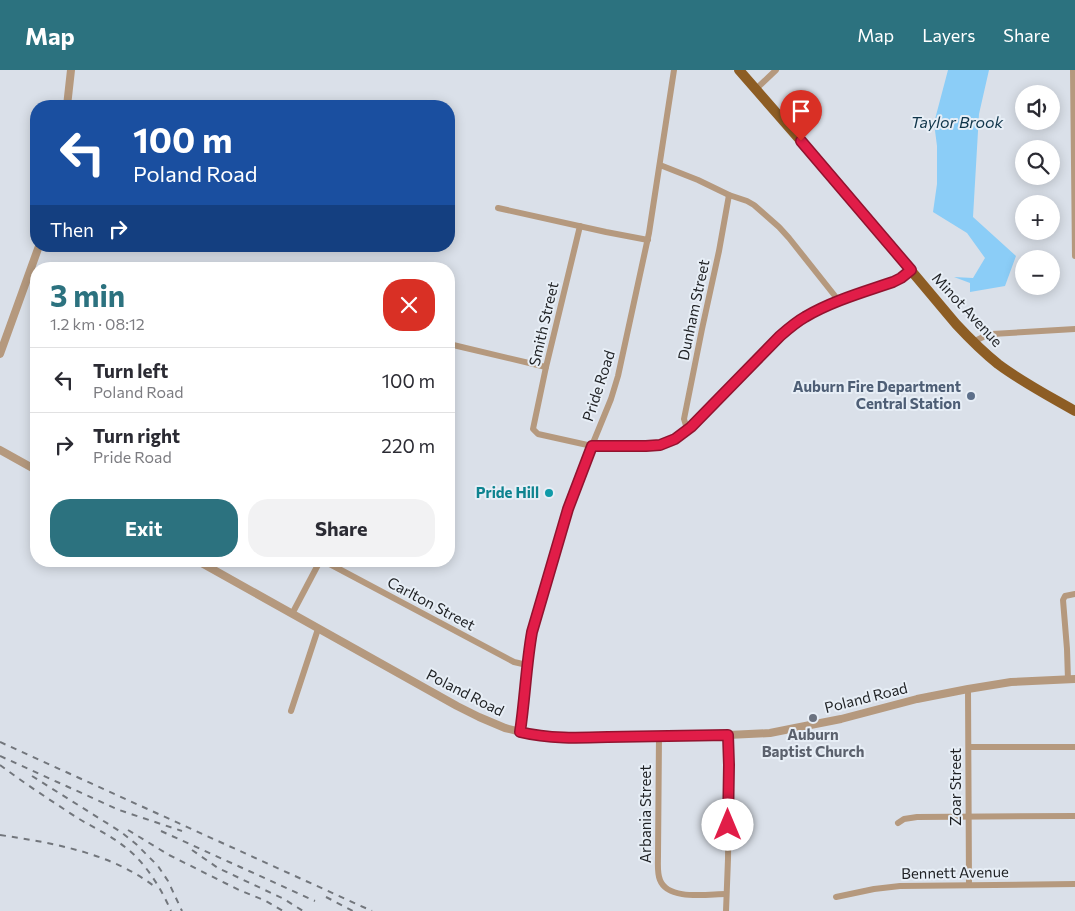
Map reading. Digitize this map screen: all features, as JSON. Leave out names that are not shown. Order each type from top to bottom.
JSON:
[{"type":"main road","name":"Minot Avenue","points":[[739,70],[973,342],[1003,367],[1075,411]]},
{"type":"street","points":[[68,100],[71,70]]},
{"type":"street","name":"Pride Road","points":[[520,732],[532,632],[575,488],[611,399],[618,376],[648,240],[674,70]]},
{"type":"street","points":[[756,89],[776,70]]},
{"type":"street","points":[[1073,70],[1075,256]]},
{"type":"street","points":[[660,165],[754,205],[779,227],[839,301]]},
{"type":"street","name":"Dunham Street","points":[[687,429],[684,419],[729,195]]},
{"type":"street","points":[[498,208],[648,240]]},
{"type":"street","name":"Smith Street","points":[[580,226],[546,367],[534,429],[538,434],[592,446]]},
{"type":"street","points":[[592,446],[660,445],[675,439],[780,336],[803,318],[839,301],[893,282],[911,270]]},
{"type":"street","points":[[0,354],[30,273]]},
{"type":"street","points":[[973,342],[992,334],[1075,329]]},
{"type":"street","points":[[455,345],[546,367]]},
{"type":"street","points":[[0,450],[30,467]]},
{"type":"street","name":"Poland Road","points":[[209,567],[457,706],[492,723],[537,736],[555,738],[770,733],[841,719],[917,699],[968,689],[1011,682],[1071,679]]},
{"type":"street","points":[[292,614],[317,567]]},
{"type":"street","name":"Carlton Street","points":[[335,567],[514,662],[527,665]]},
{"type":"street","points":[[1071,679],[1063,600],[1065,596],[1075,594]]},
{"type":"street","points":[[291,711],[318,629]]},
{"type":"street","name":"Zoar Street","points":[[968,689],[969,885]]},
{"type":"street","points":[[726,911],[728,735]]},
{"type":"street","name":"Arbania Street","points":[[659,736],[658,878],[666,889],[674,893],[698,895],[726,894]]},
{"type":"street","points":[[968,747],[1075,747]]},
{"type":"street","points":[[898,823],[906,818],[1075,816]]},
{"type":"street","name":"Bennett Avenue","points":[[836,898],[885,887],[1075,884]]},
{"type":"water","name":"Taylor Brook","points":[[948,70],[989,70],[979,114],[973,217],[1015,255],[1005,286],[970,292],[970,283],[954,277],[973,278],[985,258],[967,233],[933,212],[937,184],[937,146],[934,123]]},
{"type":"railway","points":[[0,742],[372,911]]},
{"type":"railway","points":[[0,756],[119,810],[182,831]]},
{"type":"railway","points":[[0,765],[76,817],[125,847],[152,876],[171,911]]},
{"type":"railway","points":[[32,776],[121,832],[136,844],[158,866],[168,881],[182,911]]},
{"type":"railway","points":[[128,830],[169,855],[283,911]]},
{"type":"railway","points":[[161,831],[315,901]]},
{"type":"railway","points":[[0,835],[61,846],[100,857],[119,865],[154,886]]},
{"type":"railway","points":[[192,850],[218,868],[284,899],[303,911]]},
{"type":"railway","points":[[326,897],[353,911]]},
{"type":"place","name":"Auburn Fire Department Central Station","points":[[971,396]]},
{"type":"place","name":"Pride Hill","points":[[549,493]]},
{"type":"place","name":"Auburn Baptist Church","points":[[813,718]]},
{"type":"route","points":[[728,825],[728,735],[555,738],[520,732],[528,653],[532,632],[568,509],[592,446],[654,446],[668,443],[691,427],[794,324],[822,308],[893,282],[911,270],[801,141]]}]
